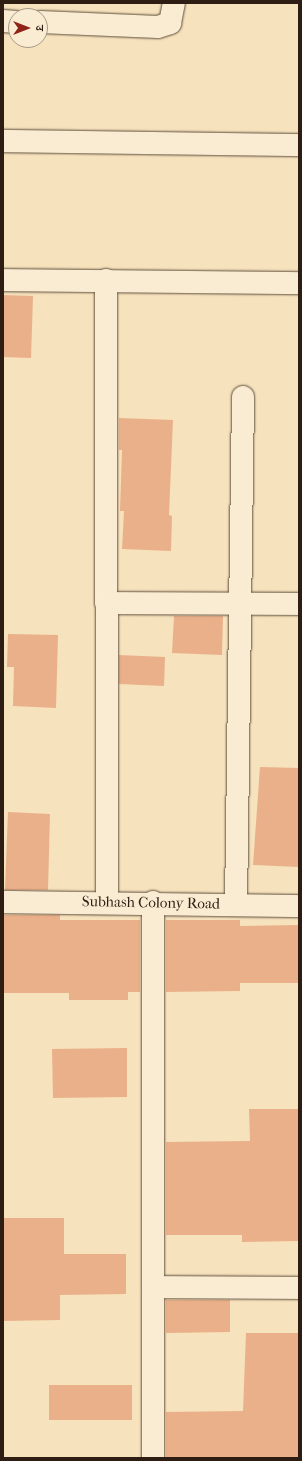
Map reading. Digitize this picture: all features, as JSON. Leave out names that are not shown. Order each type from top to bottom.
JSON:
[{"type":"street","points":[[48,22],[158,26],[170,23],[174,3]]},
{"type":"street","points":[[3,141],[299,145]]},
{"type":"street","points":[[3,280],[299,283]]},
{"type":"street","points":[[106,280],[107,901]]},
{"type":"street","points":[[236,905],[243,397]]},
{"type":"street","points":[[106,603],[299,604]]},
{"type":"street","name":"Subhash Colony Road","points":[[3,902],[107,901],[299,906]]},
{"type":"street","points":[[153,902],[153,1458]]},
{"type":"street","points":[[153,1287],[299,1288]]},
{"type":"building","points":[[3,295],[33,296],[31,358],[3,357]]},
{"type":"building","points":[[119,418],[173,420],[169,515],[172,516],[171,551],[122,549],[124,511],[120,511],[122,450],[119,450]]},
{"type":"building","points":[[174,616],[223,616],[222,655],[172,653]]},
{"type":"building","points":[[8,634],[58,635],[56,708],[13,706],[14,667],[7,667]]},
{"type":"building","points":[[119,655],[165,657],[164,686],[119,684]]},
{"type":"building","points":[[260,767],[299,768],[299,867],[253,865]]},
{"type":"building","points":[[8,812],[50,814],[48,890],[5,890]]},
{"type":"building","points":[[3,915],[60,915],[60,920],[140,920],[140,992],[128,992],[128,1000],[69,1000],[69,993],[3,993]]},
{"type":"building","points":[[166,920],[240,920],[240,926],[299,925],[299,983],[240,983],[240,991],[166,992]]},
{"type":"building","points":[[127,1048],[127,1097],[53,1098],[52,1049]]},
{"type":"building","points":[[249,1109],[299,1109],[299,1241],[242,1242],[242,1235],[166,1235],[166,1142],[250,1141]]},
{"type":"building","points":[[3,1218],[64,1218],[64,1254],[126,1254],[126,1294],[60,1295],[60,1320],[3,1321]]},
{"type":"building","points":[[166,1300],[230,1300],[230,1332],[166,1333]]},
{"type":"building","points":[[246,1333],[299,1333],[299,1458],[166,1458],[166,1412],[243,1411]]},
{"type":"building","points":[[49,1385],[132,1385],[132,1420],[49,1420]]}]
